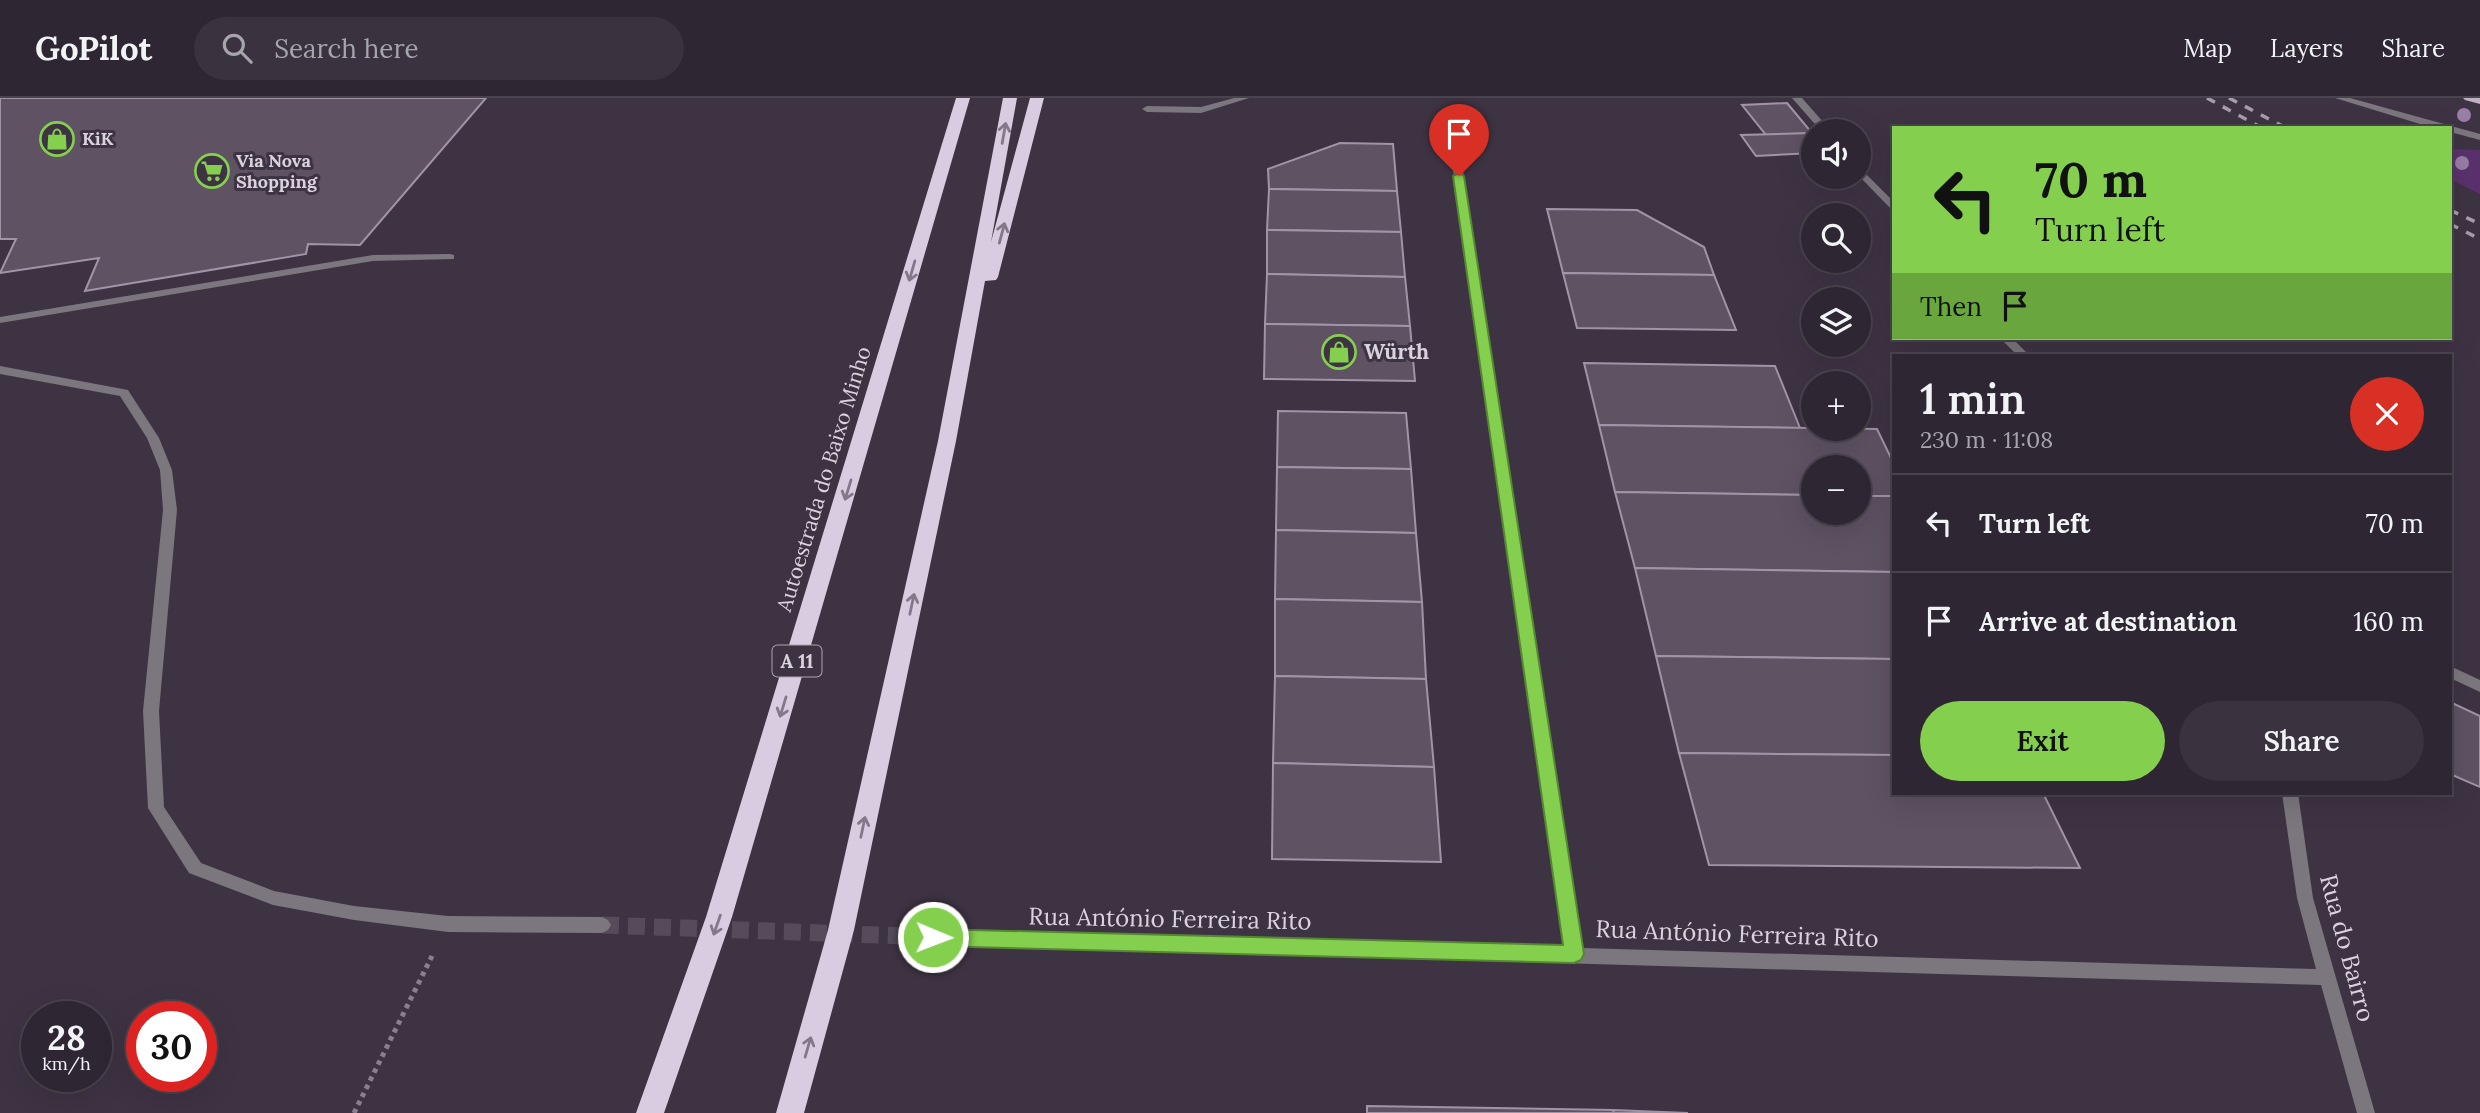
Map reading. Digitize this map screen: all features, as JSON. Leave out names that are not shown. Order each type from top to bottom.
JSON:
[{"type":"highway","name":"Autoestrada do Baixo Minho","points":[[650,1113],[719,917],[963,98]]},
{"type":"highway","points":[[790,1113],[841,930],[947,442],[1010,98]]},
{"type":"highway","points":[[947,442],[1037,98]]},
{"type":"main road","points":[[2469,98],[2480,101]]},
{"type":"street","points":[[1147,109],[1201,110],[1244,98]]},
{"type":"street","points":[[1797,98],[1815,119]]},
{"type":"street","points":[[2340,98],[2437,126]]},
{"type":"street","points":[[2452,129],[2480,136]]},
{"type":"street","points":[[1455,150],[1574,954]]},
{"type":"street","points":[[1871,183],[1892,207]]},
{"type":"street","points":[[0,320],[373,258],[450,257]]},
{"type":"street","points":[[2008,340],[2022,354]]},
{"type":"street","points":[[0,370],[124,393],[153,438],[166,470],[170,510],[151,711],[156,808],[195,868],[273,898],[354,913],[448,924],[602,925]]},
{"type":"street","points":[[2452,672],[2480,685]]},
{"type":"street","name":"Rua do Bairro","points":[[2290,795],[2305,898],[2366,1113]]},
{"type":"street","name":"Rua António Ferreira Rito","points":[[933,937],[2329,977]]},
{"type":"path","points":[[354,1113],[448,924]]},
{"type":"shaded area","points":[[2452,149],[2480,150],[2480,194],[2452,180]]},
{"type":"building","name":"Via Nova Shopping","points":[[0,98],[486,98],[360,245],[308,244],[306,254],[85,291],[99,258],[0,273],[16,239],[0,239]]},
{"type":"building","points":[[1787,103],[1801,120],[1801,133],[1766,135],[1742,105]]},
{"type":"building","points":[[1801,133],[1801,154],[1756,156],[1741,135]]},
{"type":"building","points":[[1340,143],[1393,144],[1397,191],[1269,189],[1268,169]]},
{"type":"building","points":[[1269,189],[1397,191],[1401,232],[1267,230]]},
{"type":"building","points":[[1547,209],[1637,210],[1704,247],[1714,275],[1563,273]]},
{"type":"building","points":[[1267,230],[1401,232],[1405,277],[1267,274]]},
{"type":"building","points":[[1563,273],[1714,275],[1736,330],[1577,328]]},
{"type":"building","points":[[1267,274],[1405,277],[1410,326],[1265,324]]},
{"type":"building","points":[[1265,324],[1410,326],[1415,381],[1264,379]]},
{"type":"building","points":[[1584,363],[1775,366],[1800,428],[1599,425]]},
{"type":"building","points":[[1278,411],[1406,413],[1411,469],[1277,467]]},
{"type":"building","points":[[1599,425],[1801,428],[1801,441],[1871,441],[1871,429],[1877,429],[1892,460],[1892,496],[1871,496],[1871,455],[1801,455],[1801,495],[1615,492]]},
{"type":"building","points":[[1277,467],[1411,469],[1416,533],[1276,530]]},
{"type":"building","points":[[1615,492],[1801,495],[1801,525],[1871,525],[1871,496],[1892,496],[1892,572],[1635,568]]},
{"type":"building","points":[[1276,530],[1416,533],[1422,602],[1275,599]]},
{"type":"building","points":[[1635,568],[1892,572],[1892,659],[1656,656]]},
{"type":"building","points":[[1275,599],[1422,602],[1426,679],[1275,676]]},
{"type":"building","points":[[1656,656],[1892,659],[1892,755],[1679,753]]},
{"type":"building","points":[[1275,676],[1426,679],[1434,767],[1273,763]]},
{"type":"building","points":[[2452,703],[2480,716],[2480,787],[2452,775]]},
{"type":"building","points":[[1679,753],[1892,755],[1892,795],[2044,795],[2080,868],[1709,865]]},
{"type":"building","points":[[1273,763],[1434,767],[1441,862],[1272,859]]},
{"type":"building","points":[[1367,1106],[1613,1110],[1614,1113],[1367,1113]]},
{"type":"building","points":[[1613,1110],[1688,1113],[1614,1113]]},
{"type":"tunnel","points":[[602,925],[933,937]]},
{"type":"railway","points":[[2207,98],[2258,126]]},
{"type":"railway","points":[[2229,98],[2282,126]]},
{"type":"railway","points":[[2452,211],[2480,224]]},
{"type":"railway","points":[[2452,225],[2480,239]]},
{"type":"place","name":"KiK","points":[[57,139]]},
{"type":"place","name":"Via Nova Shopping","points":[[212,171]]},
{"type":"place","name":"Würth","points":[[1339,352]]},
{"type":"route","points":[[933,937],[1574,954],[1459,176]]}]
